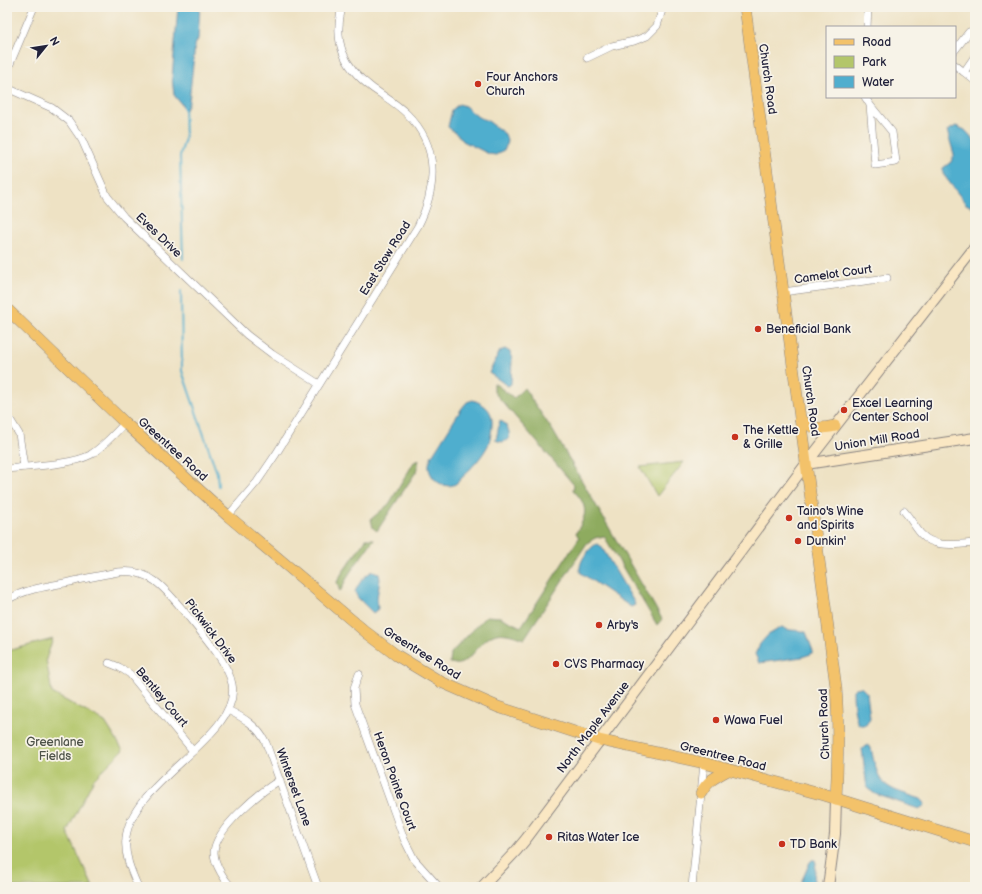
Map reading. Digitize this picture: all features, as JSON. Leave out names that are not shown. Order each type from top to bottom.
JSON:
[{"type":"main road","name":"Church Road","points":[[745,7],[836,687],[839,745],[836,798]]},
{"type":"main road","name":"North Maple Avenue","points":[[482,887],[519,848],[806,464],[975,247]]},
{"type":"main road","name":"Greentree Road","points":[[7,309],[124,423],[228,516],[367,633],[396,655],[426,674],[498,707],[599,740],[704,763],[836,798],[975,842]]},
{"type":"main road","points":[[800,419],[812,428],[819,429],[835,426]]},
{"type":"main road","name":"Union Mill Road","points":[[806,464],[975,438]]},
{"type":"main road","points":[[701,793],[706,784],[728,770]]},
{"type":"main road","points":[[828,887],[835,834],[836,798]]},
{"type":"street","points":[[7,71],[34,7]]},
{"type":"street","name":"East Stow Road","points":[[228,516],[264,473],[418,226],[428,202],[432,178],[432,165],[426,142],[415,122],[398,106],[361,80],[347,63],[342,53],[338,33],[342,7]]},
{"type":"street","points":[[587,58],[612,46],[634,41],[647,36],[657,26],[663,7]]},
{"type":"street","points":[[867,26],[868,7]]},
{"type":"street","points":[[956,49],[969,32],[975,37]]},
{"type":"street","points":[[964,72],[975,56]]},
{"type":"street","points":[[956,66],[975,81]]},
{"type":"street","name":"Eves Drive","points":[[7,88],[52,108],[69,121],[82,140],[107,196],[124,217],[247,336],[319,384]]},
{"type":"street","points":[[866,98],[870,106],[892,132],[896,162],[875,165],[870,106]]},
{"type":"street","name":"Camelot Court","points":[[783,292],[887,278]]},
{"type":"street","points":[[8,416],[19,434],[24,467]]},
{"type":"street","points":[[7,470],[66,462],[83,458],[103,445],[124,423]]},
{"type":"street","points":[[904,511],[925,538],[932,542],[947,544],[975,543]]},
{"type":"street","name":"Pickwick Drive","points":[[7,600],[34,589],[120,572],[138,572],[153,579],[181,608],[226,668],[230,676],[233,692],[228,710],[219,723],[193,751],[148,796],[135,811],[131,820],[126,837],[126,855],[138,887]]},
{"type":"street","name":"Bentley Court","points":[[109,663],[130,674],[193,751]]},
{"type":"street","name":"Heron Pointe Court","points":[[360,674],[354,688],[355,704],[409,852],[439,887]]},
{"type":"street","name":"Winterset Lane","points":[[228,710],[248,721],[263,736],[318,887]]},
{"type":"street","points":[[692,887],[704,763]]},
{"type":"street","points":[[232,887],[223,877],[215,858],[214,852],[219,838],[232,820],[248,804],[260,793],[280,780]]},
{"type":"green space","points":[[494,383],[514,398],[524,388],[553,431],[662,619],[657,625],[604,536],[595,538],[587,543],[524,639],[506,634],[496,634],[486,640],[464,662],[458,664],[450,663],[451,653],[486,616],[500,617],[521,627],[579,538],[576,533],[585,511],[582,501],[573,490],[574,485],[494,392]]},
{"type":"green space","points":[[419,460],[416,472],[377,531],[373,528],[371,519],[389,504],[414,462]]},
{"type":"green space","points":[[684,462],[657,496],[640,467]]},
{"type":"green space","points":[[366,539],[374,539],[349,574],[340,592],[337,582]]},
{"type":"green space","name":"Greenlane Fields","points":[[53,639],[46,659],[52,693],[105,722],[123,750],[94,779],[67,831],[93,887],[7,887],[7,651]]},
{"type":"water","points":[[178,7],[200,7],[198,39],[195,45],[189,102],[186,110],[174,95],[172,78]]},
{"type":"water","points":[[459,104],[465,106],[478,117],[488,121],[505,134],[507,140],[505,149],[496,155],[489,154],[463,141],[448,127],[452,110]]},
{"type":"water","points":[[956,126],[965,130],[975,141],[974,208],[966,204],[943,174],[943,168],[951,162],[954,154],[947,131]]},
{"type":"water","points":[[505,349],[510,352],[512,359],[511,384],[508,386],[489,373],[500,351]]},
{"type":"water","points":[[473,400],[488,409],[492,417],[492,428],[489,444],[480,458],[458,482],[448,486],[443,485],[434,479],[431,474],[429,464],[431,457],[462,408],[467,402]]},
{"type":"water","points":[[500,420],[506,425],[509,431],[509,439],[503,442],[496,440]]},
{"type":"water","points":[[597,544],[601,546],[635,605],[631,607],[581,573],[580,566],[584,557],[590,549]]},
{"type":"water","points":[[374,571],[379,574],[380,579],[377,598],[378,609],[373,613],[358,598],[355,592],[363,579]]},
{"type":"water","points":[[782,627],[806,632],[813,651],[811,654],[802,657],[759,663],[755,654],[760,644],[768,635]]},
{"type":"water","points":[[861,687],[867,693],[870,718],[866,725],[860,725],[858,723],[854,709],[853,690]]},
{"type":"water","points":[[867,745],[871,748],[877,771],[885,784],[899,792],[921,799],[925,805],[919,809],[875,794],[867,788],[862,749]]},
{"type":"water","points":[[815,860],[816,863],[813,887],[799,887],[810,862]]},
{"type":"waterway","points":[[183,259],[180,156],[185,138],[184,106]]},
{"type":"waterway","points":[[181,291],[182,371],[217,473],[218,486]]},
{"type":"place","name":"Four Anchors Church","points":[[478,84]]},
{"type":"place","name":"Beneficial Bank","points":[[758,329]]},
{"type":"place","name":"Excel Learning Center School","points":[[844,410]]},
{"type":"place","name":"The Kettle & Grille","points":[[735,437]]},
{"type":"place","name":"Taino's Wine and Spirits","points":[[789,518]]},
{"type":"place","name":"Dunkin'","points":[[798,541]]},
{"type":"place","name":"Arby's","points":[[599,625]]},
{"type":"place","name":"CVS Pharmacy","points":[[556,664]]},
{"type":"place","name":"Wawa Fuel","points":[[716,720]]},
{"type":"place","name":"Ritas Water Ice","points":[[549,837]]},
{"type":"place","name":"TD Bank","points":[[782,844]]}]
